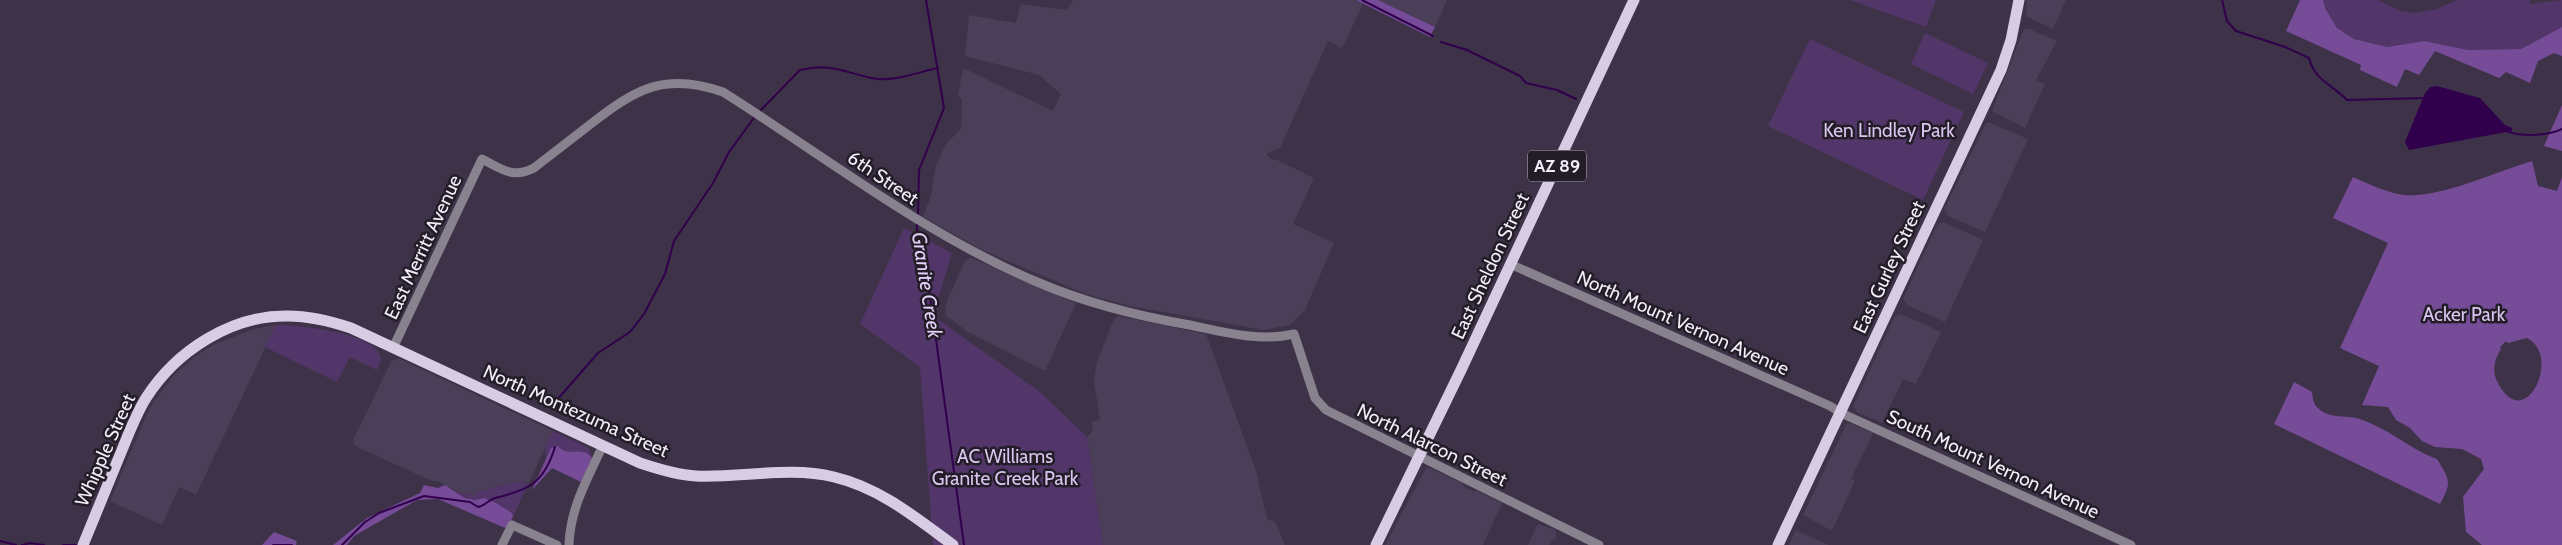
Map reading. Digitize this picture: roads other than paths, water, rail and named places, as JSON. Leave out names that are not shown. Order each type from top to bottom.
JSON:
[{"type":"main road","name":"East Sheldon Street","points":[[1376,545],[1419,458],[1634,0]]},
{"type":"main road","name":"East Gurley Street","points":[[1778,545],[2000,70],[2011,40],[2018,0]]},
{"type":"main road","name":"North Montezuma Street","points":[[299,316],[324,320],[351,328],[640,463],[667,472],[695,476],[802,473],[833,477],[858,484],[887,497],[953,545]]},
{"type":"main road","name":"Whipple Street","points":[[83,545],[142,405],[157,383],[179,359],[198,344],[229,328],[262,318],[299,316]]},
{"type":"street","name":"6th Street","points":[[482,159],[511,174],[523,173],[534,168],[618,103],[640,90],[657,84],[686,82],[705,86],[723,92],[927,227],[987,259],[1037,282],[1114,309],[1243,335],[1275,339],[1294,334]]},
{"type":"street","name":"East Merritt Avenue","points":[[393,348],[482,159]]},
{"type":"street","name":"North Mount Vernon Avenue","points":[[1510,264],[1830,406],[1841,413]]},
{"type":"street","name":"North Alarcon Street","points":[[1294,334],[1315,398],[1326,410],[1419,458],[1599,545]]},
{"type":"street","name":"South Mount Vernon Avenue","points":[[1841,413],[2131,545]]},
{"type":"street","points":[[569,545],[570,527],[575,506],[603,445]]},
{"type":"street","points":[[502,545],[512,525],[557,545]]},
{"type":"waterway","name":"Granite Creek","points":[[918,216],[919,170],[944,108],[926,0]]},
{"type":"waterway","points":[[1362,0],[1433,36]]},
{"type":"waterway","points":[[2222,0],[2227,21],[2236,31],[2285,47],[2309,58],[2315,72],[2347,100],[2425,98]]},
{"type":"waterway","points":[[1441,42],[1467,50],[1520,76],[1526,83],[1557,90],[1576,99]]},
{"type":"waterway","points":[[759,112],[800,70],[822,67],[866,77],[885,79],[938,68]]},
{"type":"waterway","points":[[556,401],[598,353],[630,332],[644,314],[665,274],[674,241],[713,183],[729,152],[756,115]]},
{"type":"waterway","points":[[2506,131],[2534,135],[2562,129]]},
{"type":"waterway","name":"Granite Creek","points":[[917,224],[917,236],[929,288],[964,545]]},
{"type":"waterway","points":[[342,545],[365,522],[379,513],[424,496],[470,502],[478,507],[493,499],[526,488],[534,483],[546,469],[555,447]]},
{"type":"waterway","points":[[0,541],[16,545]]},
{"type":"waterway","points":[[22,545],[30,543],[44,545]]},
{"type":"waterway","points":[[63,545],[76,545]]},
{"type":"waterway","points":[[273,545],[292,545]]},
{"type":"park label","name":"Ken Lindley Park","points":[[1889,130]]},
{"type":"park label","name":"Acker Park","points":[[2464,314]]},
{"type":"park label","name":"AC Williams Granite Creek Park","points":[[1005,467]]}]
